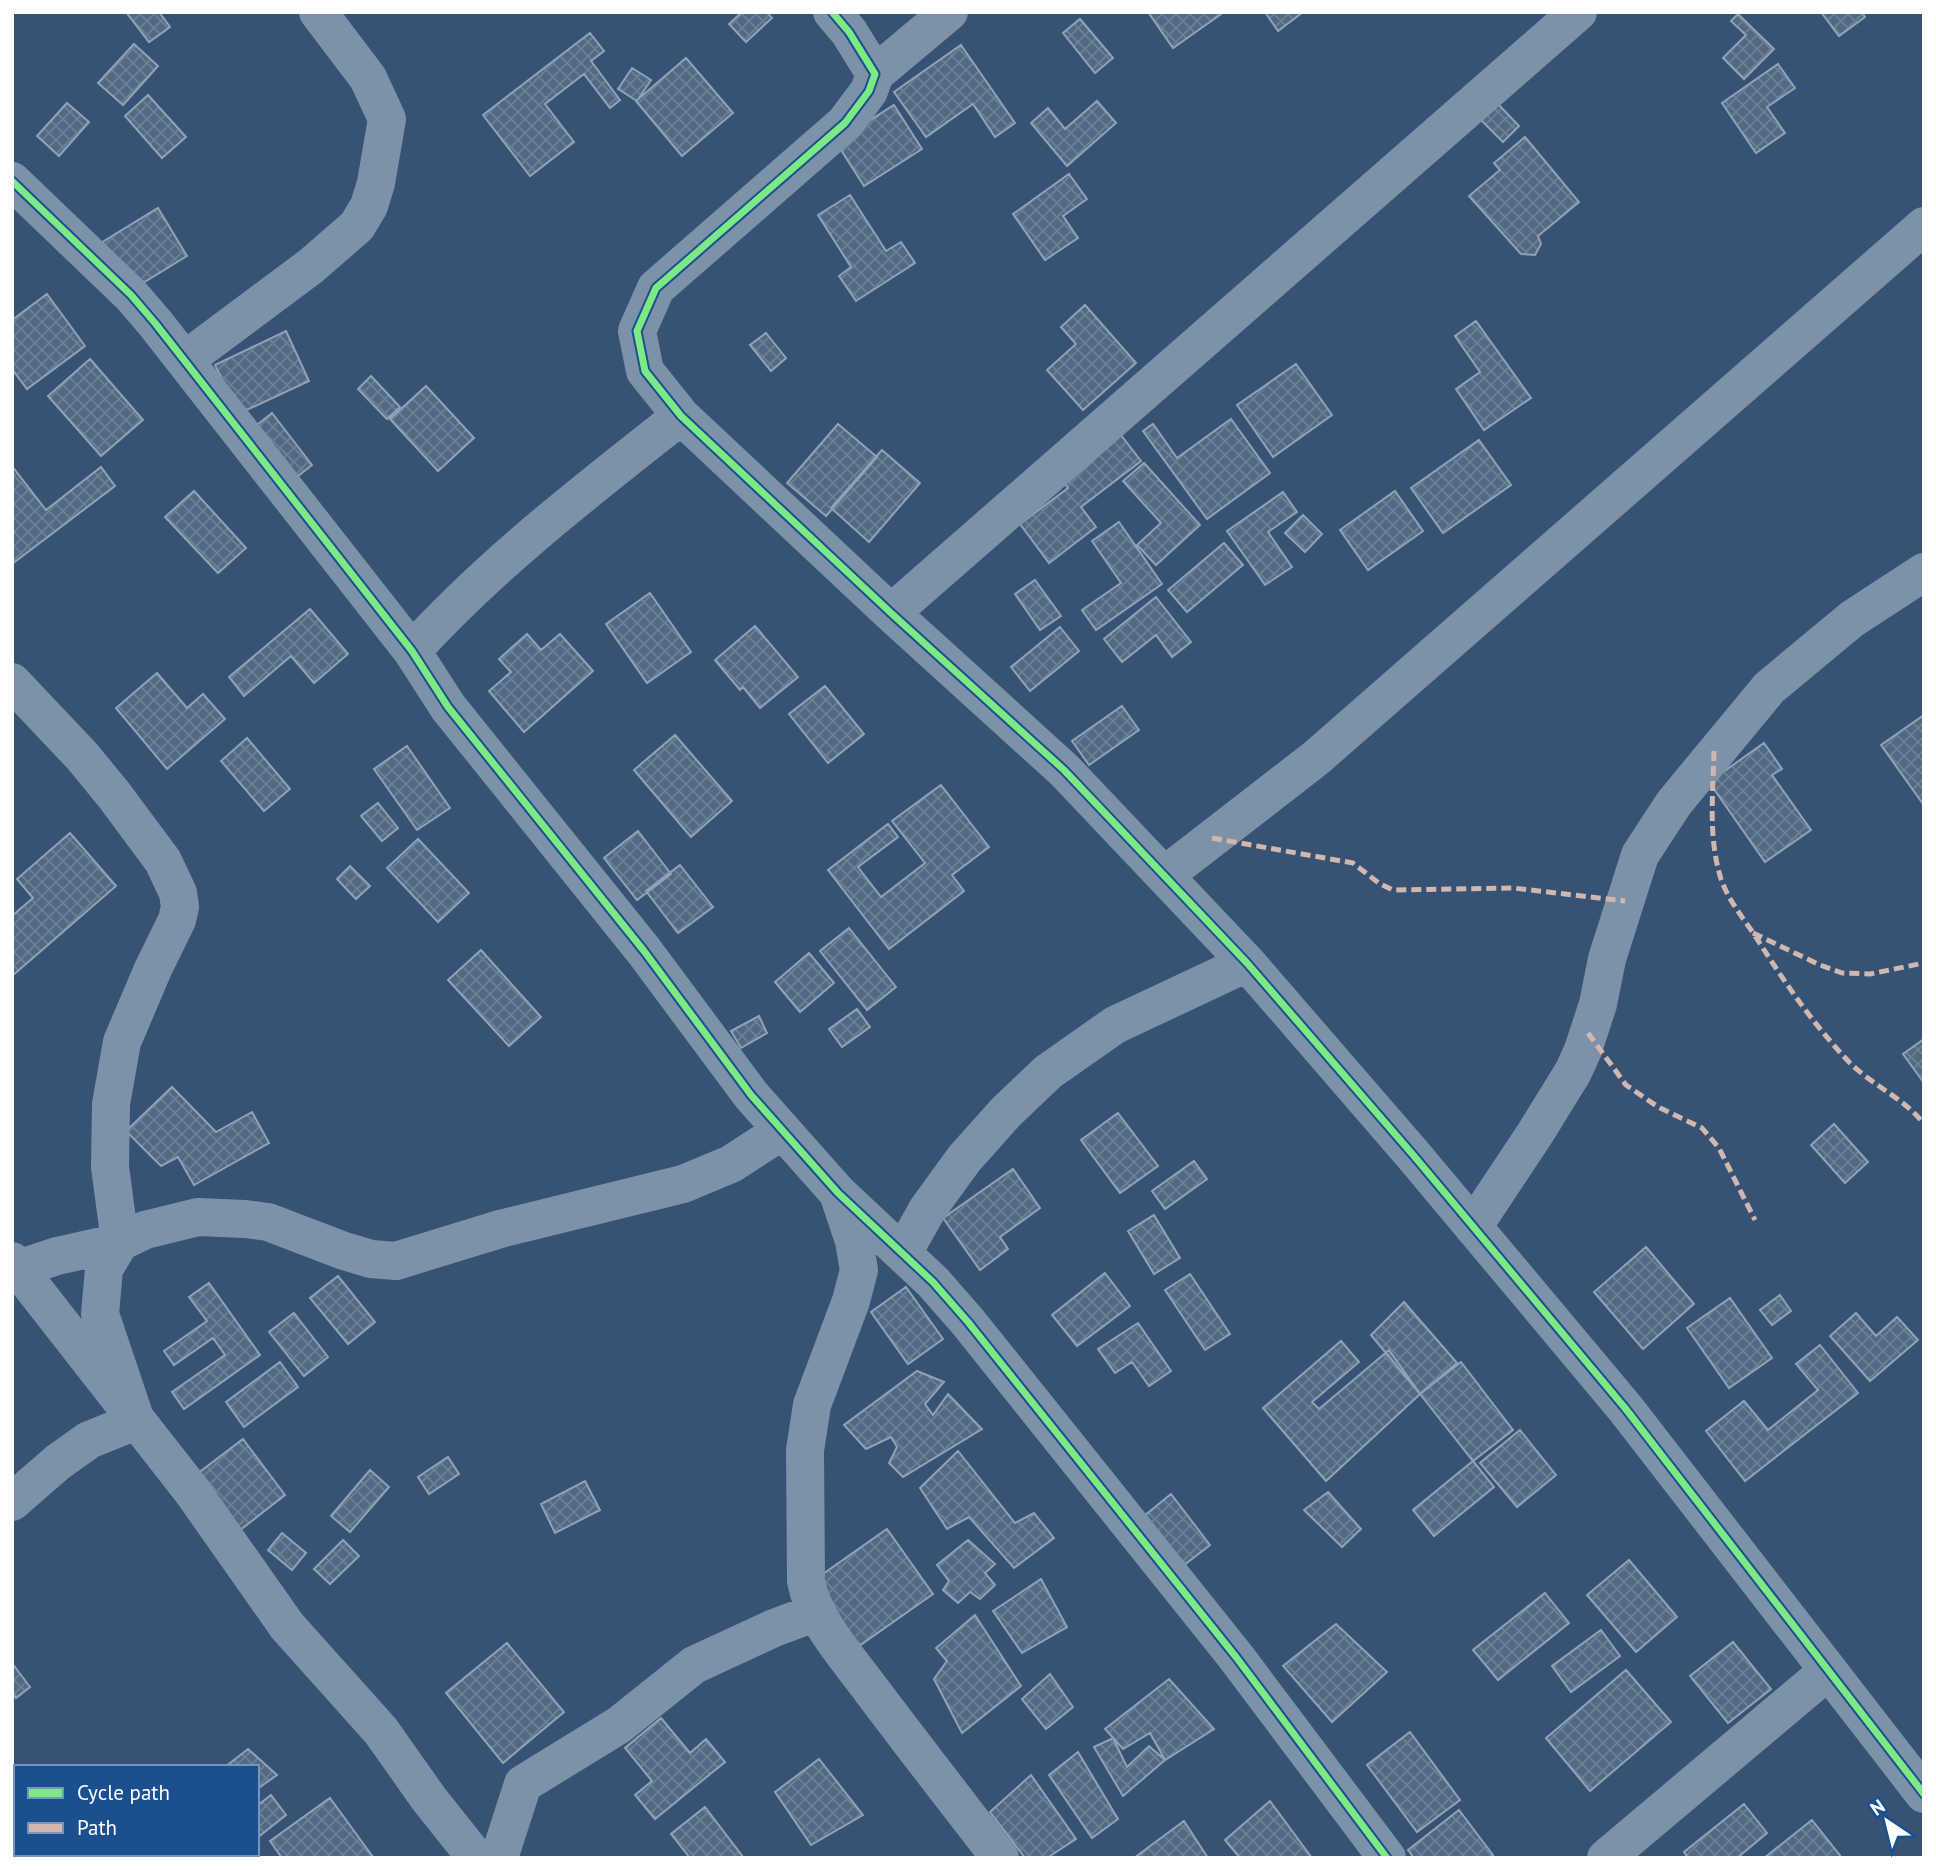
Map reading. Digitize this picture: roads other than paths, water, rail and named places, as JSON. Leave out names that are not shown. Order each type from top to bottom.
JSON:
[{"type":"street","points":[[185,360],[311,266],[357,226],[369,206],[376,183],[387,119],[368,78],[318,12]]},
{"type":"street","points":[[832,12],[857,43],[875,74]]},
{"type":"street","points":[[949,12],[875,74],[869,91],[845,123],[656,288],[637,331],[645,371],[681,415],[891,613],[1064,769],[1247,963],[1625,1408],[1924,1794]]},
{"type":"street","points":[[891,613],[1578,12]]},
{"type":"street","points":[[12,181],[131,295],[185,360],[412,652],[449,707],[644,951],[726,1062],[782,1131],[838,1193],[903,1252],[968,1322],[1236,1657],[1387,1858]]},
{"type":"street","points":[[1165,875],[1316,758],[1924,226]]},
{"type":"street","points":[[412,652],[452,607],[556,514],[681,415]]},
{"type":"street","points":[[1473,1227],[1573,1072],[1598,1004],[1607,959],[1640,855],[1674,803],[1769,688],[1852,619],[1924,572]]},
{"type":"street","points":[[12,682],[82,756],[114,795],[163,861],[178,893],[180,907],[177,920],[122,1042],[111,1104],[110,1167],[120,1242],[104,1269],[100,1314],[136,1421]]},
{"type":"street","points":[[903,1252],[927,1210],[964,1159],[1006,1112],[1048,1072],[1115,1025],[1247,963]]},
{"type":"street","points":[[476,1858],[429,1799],[381,1731],[331,1672],[287,1626],[192,1491],[14,1267],[120,1242],[145,1230],[198,1217],[268,1222],[353,1254],[396,1261],[500,1229],[694,1180],[731,1164],[782,1131]]},
{"type":"street","points":[[838,1193],[854,1241],[859,1270],[851,1301],[812,1405],[805,1450],[806,1581],[811,1602],[869,1686],[1000,1858]]},
{"type":"street","points":[[12,1502],[58,1462],[89,1440],[136,1421]]},
{"type":"street","points":[[499,1858],[523,1784],[619,1725],[694,1665],[774,1628],[817,1612]]},
{"type":"street","points":[[1606,1858],[1828,1671]]}]
